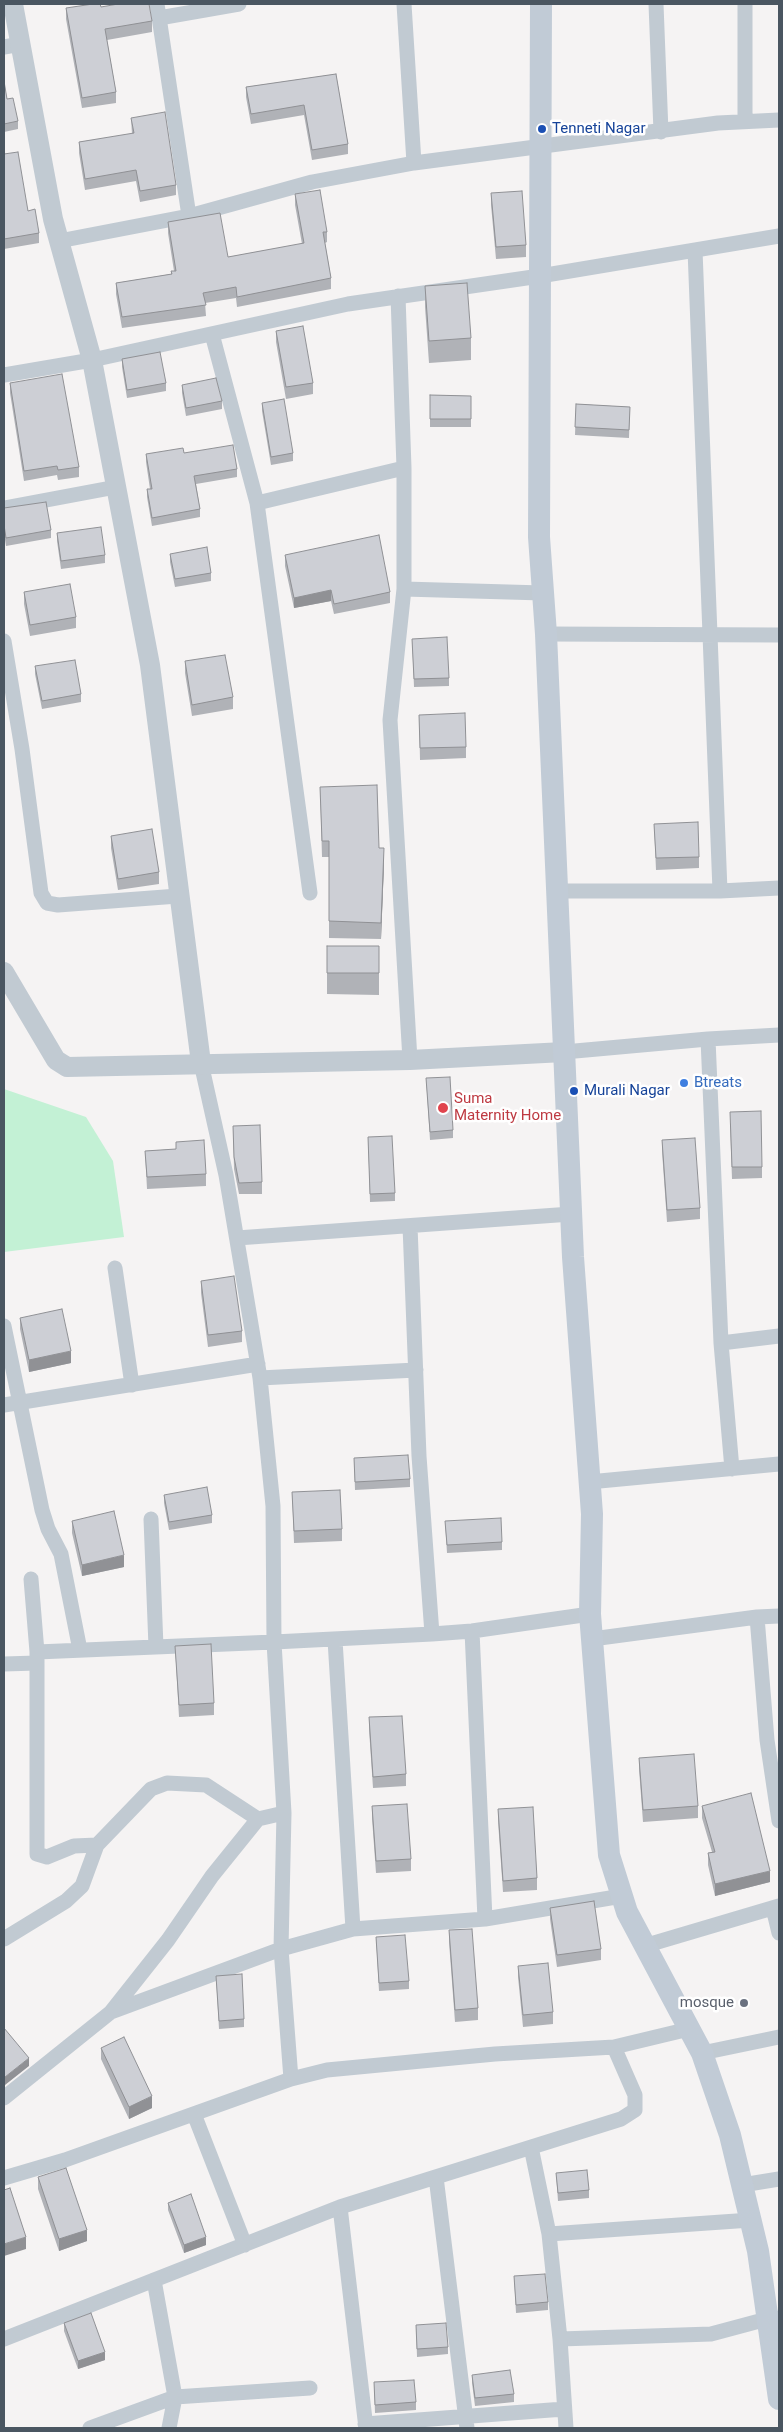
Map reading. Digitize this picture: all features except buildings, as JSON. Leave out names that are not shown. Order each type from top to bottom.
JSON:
[{"type":"main road","points":[[541,4],[539,537],[546,634],[571,1214],[592,1514],[590,1614],[609,1856],[627,1912],[702,2053],[730,2136],[773,2318],[779,2399]]},
{"type":"street","points":[[13,4],[12,45],[53,220],[92,360],[150,665],[165,776],[178,896],[201,1063],[226,1175],[259,1371],[273,1506],[274,1642],[284,1813],[281,1950],[292,2079]]},
{"type":"street","points":[[189,216],[158,11],[239,4]]},
{"type":"street","points":[[404,4],[414,163]]},
{"type":"street","points":[[656,4],[661,132]]},
{"type":"street","points":[[745,4],[745,120]]},
{"type":"street","points":[[59,241],[189,216],[312,182],[414,163],[540,145],[661,132],[745,120],[779,120]]},
{"type":"street","points":[[4,375],[92,360],[348,304],[540,276],[779,236]]},
{"type":"street","points":[[695,250],[720,891]]},
{"type":"street","points":[[398,296],[404,468],[404,589],[390,720],[410,1060]]},
{"type":"street","points":[[212,334],[257,503],[310,893]]},
{"type":"street","points":[[257,503],[404,468]]},
{"type":"street","points":[[4,508],[116,487]]},
{"type":"street","points":[[404,589],[543,593]]},
{"type":"street","points":[[546,634],[779,635]]},
{"type":"street","points":[[4,641],[6,680],[22,749],[40,893],[47,902],[58,905],[178,896]]},
{"type":"street","points":[[557,891],[720,891],[779,888]]},
{"type":"street","points":[[4,972],[56,1060],[67,1067],[410,1060],[564,1052],[708,1039],[779,1035]]},
{"type":"street","points":[[708,1039],[721,1343],[732,1469]]},
{"type":"street","points":[[237,1238],[571,1214]]},
{"type":"street","points":[[410,1226],[416,1370],[432,1634]]},
{"type":"street","points":[[115,1268],[132,1385]]},
{"type":"street","points":[[4,1326],[11,1404],[48,1529],[61,1554],[80,1650]]},
{"type":"street","points":[[721,1343],[779,1336]]},
{"type":"street","points":[[11,1404],[132,1385],[259,1371],[416,1370]]},
{"type":"street","points":[[589,1482],[779,1464]]},
{"type":"street","points":[[151,1519],[156,1647]]},
{"type":"street","points":[[31,1579],[37,1658],[37,1854],[47,1857],[74,1846],[97,1845]]},
{"type":"street","points":[[4,1664],[80,1650],[335,1640],[432,1634],[472,1631],[590,1614]]},
{"type":"street","points":[[592,1639],[757,1617],[779,1616]]},
{"type":"street","points":[[757,1617],[769,1759],[779,1822]]},
{"type":"street","points":[[472,1631],[485,1919]]},
{"type":"street","points":[[335,1640],[353,1929]]},
{"type":"street","points":[[4,1939],[66,1900],[82,1886],[97,1845],[151,1789],[167,1783],[206,1785],[258,1819]]},
{"type":"street","points":[[4,2098],[111,2012],[168,1940],[212,1876],[258,1819],[284,1813]]},
{"type":"street","points":[[111,2012],[281,1950],[353,1929],[485,1919],[622,1896]]},
{"type":"street","points":[[644,1946],[776,1907],[779,1932]]},
{"type":"street","points":[[4,2178],[65,2160],[292,2079],[337,2069],[496,2054],[614,2047],[689,2029]]},
{"type":"street","points":[[702,2053],[779,2037]]},
{"type":"street","points":[[4,2340],[340,2208],[621,2119],[634,2110],[635,2095],[614,2047]]},
{"type":"street","points":[[194,2114],[245,2245]]},
{"type":"street","points":[[531,2147],[549,2234],[560,2339],[566,2428]]},
{"type":"street","points":[[436,2177],[467,2423]]},
{"type":"street","points":[[742,2185],[779,2179]]},
{"type":"street","points":[[340,2208],[365,2426],[467,2423],[564,2410]]},
{"type":"street","points":[[549,2234],[751,2220]]},
{"type":"street","points":[[154,2280],[175,2397],[169,2428]]},
{"type":"street","points":[[560,2339],[711,2334],[773,2318]]},
{"type":"street","points":[[90,2428],[175,2397],[310,2388]]},
{"type":"green space","points":[[4,1089],[86,1117],[113,1161],[124,1237],[4,1252]]},
{"type":"place","name":"Tenneti Nagar","points":[[542,129]]},
{"type":"place","name":"Btreats","points":[[684,1083]]},
{"type":"place","name":"Murali Nagar","points":[[574,1091]]},
{"type":"place","name":"Suma Maternity Home","points":[[443,1108]]},
{"type":"place","name":"mosque","points":[[744,2003]]}]
